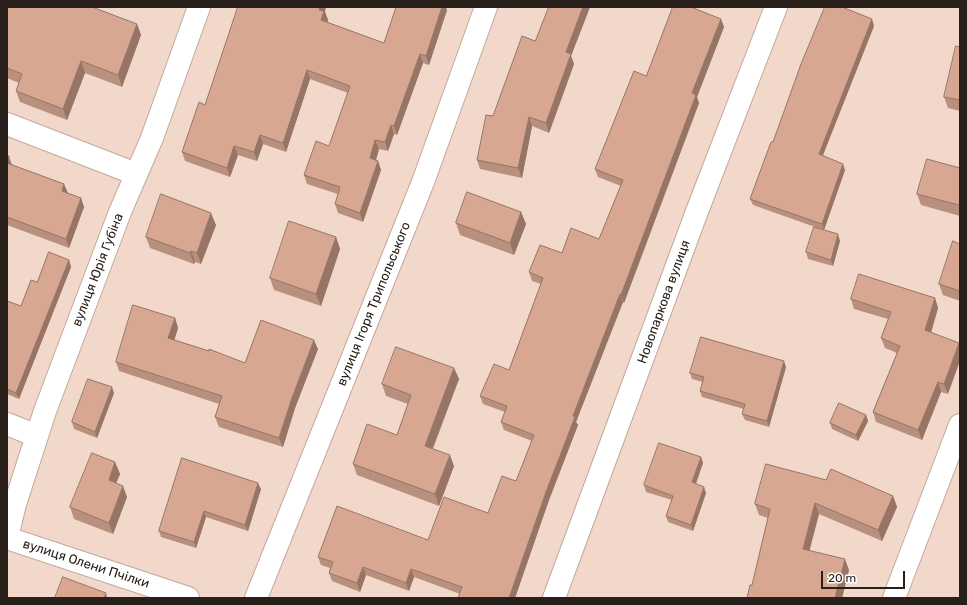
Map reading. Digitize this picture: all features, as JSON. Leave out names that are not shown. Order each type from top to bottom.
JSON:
[{"type":"street","name":"вулиця Юрія Губіна","points":[[7,537],[37,436],[120,212],[152,138],[199,7]]},
{"type":"street","name":"вулиця Ігоря Трипольського","points":[[256,598],[423,182],[486,7]]},
{"type":"street","name":"Новопаркова вулиця","points":[[554,598],[696,214],[776,7]]},
{"type":"street","points":[[7,124],[136,174]]},
{"type":"street","points":[[7,424],[37,436]]},
{"type":"street","points":[[894,598],[960,425]]},
{"type":"street","name":"вулиця Олени Пчілки","points":[[7,537],[188,598]]},
{"type":"building","points":[[7,7],[92,7],[137,24],[118,75],[81,61],[63,109],[16,91],[22,74],[7,68]]},
{"type":"building","points":[[238,7],[320,7],[319,10],[324,11],[321,20],[384,43],[396,7],[442,7],[426,56],[420,54],[394,126],[391,125],[385,142],[375,140],[370,158],[378,161],[360,213],[335,204],[340,187],[304,175],[316,141],[329,146],[350,86],[307,70],[283,143],[260,135],[254,152],[234,146],[227,168],[182,152],[199,102],[205,105]]},
{"type":"building","points":[[549,7],[583,7],[566,52],[571,54],[546,123],[529,117],[518,168],[477,160],[486,115],[493,116],[522,36],[535,41]]},
{"type":"building","points":[[673,7],[691,7],[721,19],[692,93],[696,95],[621,295],[620,294],[573,416],[575,417],[546,492],[509,598],[458,598],[462,587],[411,569],[406,583],[363,567],[357,583],[329,573],[333,562],[318,557],[337,506],[428,540],[444,497],[488,513],[502,476],[516,481],[534,435],[501,422],[507,406],[480,396],[494,364],[509,370],[543,278],[529,272],[540,245],[562,253],[571,228],[599,239],[623,180],[595,169],[634,71],[646,76]]},
{"type":"building","points":[[825,7],[842,7],[872,19],[819,154],[843,164],[822,224],[750,199],[771,142],[773,142],[801,64]]},
{"type":"building","points":[[956,46],[960,47],[960,100],[944,97]]},
{"type":"building","points":[[927,159],[960,168],[959,205],[917,194]]},
{"type":"building","points":[[7,163],[64,184],[62,191],[81,198],[66,239],[7,217]]},
{"type":"building","points":[[467,192],[521,212],[510,243],[456,223]]},
{"type":"building","points":[[161,194],[211,213],[197,253],[191,251],[190,253],[146,237]]},
{"type":"building","points":[[289,221],[336,237],[316,294],[270,278]]},
{"type":"building","points":[[814,227],[838,234],[831,260],[806,252]]},
{"type":"building","points":[[953,241],[960,244],[960,291],[939,284]]},
{"type":"building","points":[[49,252],[69,260],[16,393],[7,389],[7,301],[21,306],[31,280],[37,282]]},
{"type":"building","points":[[859,274],[935,298],[925,330],[959,343],[944,384],[938,382],[918,430],[873,412],[900,346],[881,338],[891,312],[851,299]]},
{"type":"building","points":[[133,305],[175,318],[168,338],[209,351],[209,349],[245,363],[261,320],[314,340],[292,398],[279,438],[215,417],[222,396],[116,362]]},
{"type":"building","points":[[701,337],[784,361],[767,421],[742,414],[745,404],[700,391],[704,377],[690,373]]},
{"type":"building","points":[[396,347],[454,368],[425,446],[450,455],[435,494],[353,464],[367,424],[397,435],[411,395],[382,384]]},
{"type":"building","points":[[88,379],[112,387],[95,432],[72,422]]},
{"type":"building","points":[[839,403],[866,415],[856,435],[830,423]]},
{"type":"building","points":[[659,443],[701,457],[692,482],[704,487],[691,525],[666,516],[673,496],[644,485]]},
{"type":"building","points":[[92,453],[115,462],[109,480],[123,486],[109,523],[70,507]]},
{"type":"building","points":[[182,458],[258,483],[245,525],[204,511],[194,542],[159,531]]},
{"type":"building","points":[[766,464],[826,480],[831,469],[893,496],[878,530],[815,503],[803,549],[845,559],[835,598],[747,598],[750,585],[752,585],[770,509],[755,504]]},
{"type":"building","points":[[63,577],[106,593],[104,598],[55,598]]}]
